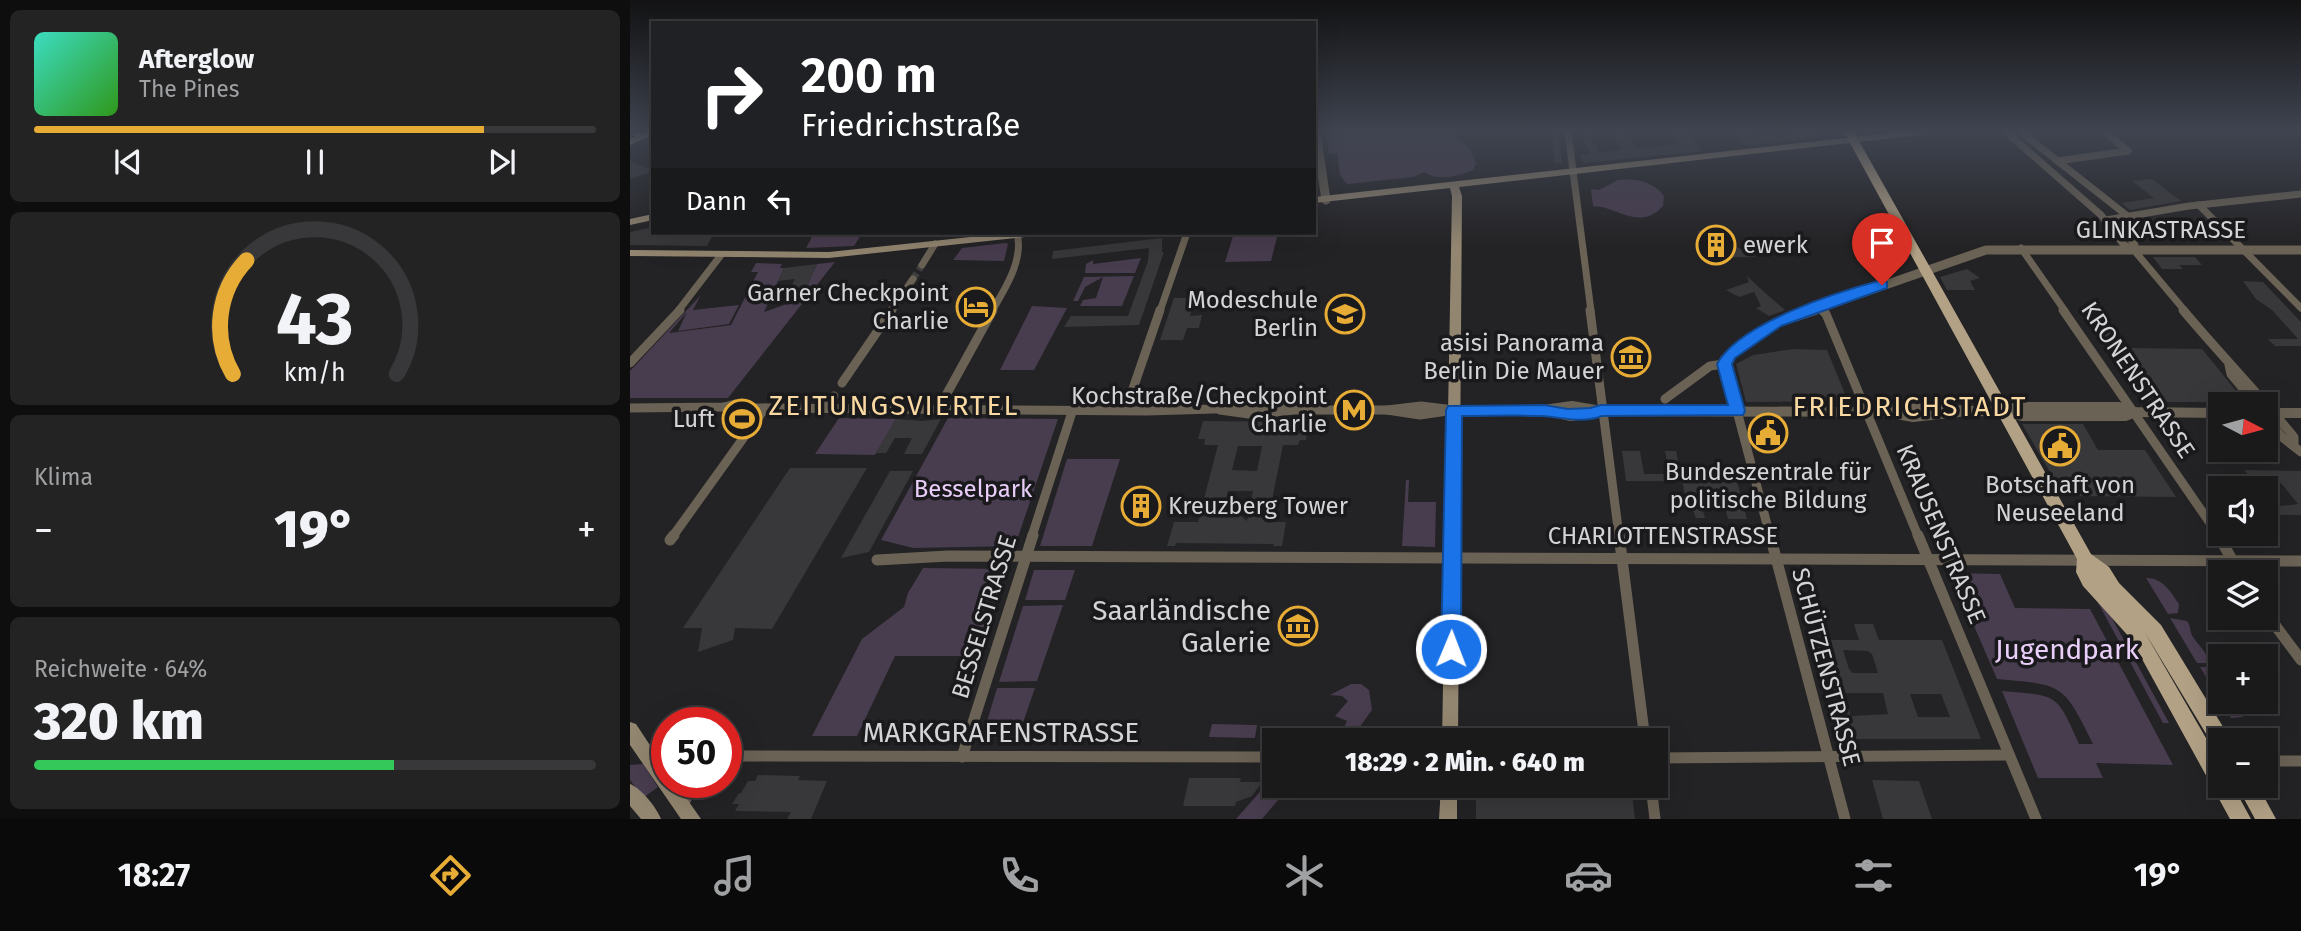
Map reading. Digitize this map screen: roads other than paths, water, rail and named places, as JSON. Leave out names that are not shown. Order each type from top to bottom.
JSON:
[{"type":"main road","points":[[1316,200],[1587,170]]},
{"type":"main road","points":[[1870,170],[2085,559],[2103,572],[2113,588],[2155,630],[2213,728]]},
{"type":"main road","points":[[1450,728],[1457,196],[1454,185]]},
{"type":"main road","points":[[630,225],[651,220]]},
{"type":"main road","points":[[630,253],[829,255],[1009,235]]},
{"type":"main road","points":[[2085,559],[2084,572],[2089,581],[2137,634],[2208,750]]},
{"type":"main road","points":[[630,730],[687,813]]},
{"type":"main road","points":[[1448,819],[1449,798]]},
{"type":"main road","points":[[2229,798],[2241,819]]},
{"type":"main road","points":[[2254,798],[2266,819]]},
{"type":"street","points":[[1322,170],[1326,200]]},
{"type":"street","points":[[2050,170],[2110,221],[2124,245],[2133,249],[2229,365],[2242,374],[2254,392]]},
{"type":"street","points":[[2070,170],[2130,218]]},
{"type":"street","points":[[1573,172],[1601,411],[1643,728]]},
{"type":"street","points":[[2110,221],[2199,205],[2301,194]]},
{"type":"street","points":[[2291,195],[2301,204]]},
{"type":"street","points":[[2199,205],[2301,308]]},
{"type":"street","points":[[939,408],[1012,276],[1019,241],[1017,235]]},
{"type":"street","points":[[1126,409],[1186,235]]},
{"type":"street","points":[[922,265],[936,244]]},
{"type":"street","name":"KRONENSTRASSE","points":[[2021,248],[2135,412],[2233,560]]},
{"type":"street","name":"GLINKASTRASSE","points":[[1724,364],[1729,355],[1772,325],[1986,250],[2301,250]]},
{"type":"street","points":[[630,363],[689,300],[721,255]]},
{"type":"street","points":[[842,383],[913,279]]},
{"type":"street","name":"KRAUSENSTRASSE","points":[[1819,307],[1826,314],[2036,819]]},
{"type":"street","points":[[1665,398],[1710,366],[1724,364]]},
{"type":"street","name":"SCHÜTZENSTRASSE","points":[[1724,364],[1845,819]]},
{"type":"street","points":[[2229,365],[2231,374],[2246,392]]},
{"type":"street","points":[[825,408],[834,396]]},
{"type":"street","points":[[630,408],[723,408],[728,412],[748,408],[1126,409],[1220,410],[1237,414],[1280,414],[1292,410],[1387,410],[1419,415],[1442,415],[1454,410],[1544,410],[1568,415],[1601,411],[1886,412],[1898,416],[1959,412],[2003,412],[2022,416],[2208,413]]},
{"type":"street","points":[[670,540],[765,408]]},
{"type":"street","name":"BESSELSTRASSE","points":[[962,757],[1073,409]]},
{"type":"street","points":[[2278,414],[2301,413]]},
{"type":"street","points":[[2278,430],[2282,437],[2298,448]]},
{"type":"street","name":"CHARLOTTENSTRASSE","points":[[877,560],[910,560],[935,556],[2233,560]]},
{"type":"street","name":"CHARLOTTENSTRASSE","points":[[2278,561],[2301,561]]},
{"type":"street","points":[[2278,629],[2301,660]]},
{"type":"street","points":[[1668,758],[2009,755]]},
{"type":"street","name":"MARKGRAFENSTRASSE","points":[[742,756],[1262,757]]},
{"type":"street","points":[[647,758],[651,758]]},
{"type":"street","points":[[2278,761],[2301,761]]},
{"type":"street","points":[[1653,798],[1656,819]]},
{"type":"tunnel","points":[[913,279],[922,265]]},
{"type":"place","name":"ewerk","points":[[1716,245]]},
{"type":"place","name":"Garner Checkpoint Charlie","points":[[976,307]]},
{"type":"place","name":"Modeschule Berlin","points":[[1345,314]]},
{"type":"place","name":"asisi Panorama Berlin Die Mauer","points":[[1631,357]]},
{"type":"place","name":"Kochstraße/Checkpoint Charlie","points":[[1354,410]]},
{"type":"place","name":"Luft","points":[[742,419]]},
{"type":"place","name":"Bundeszentrale für politische Bildung","points":[[1768,433]]},
{"type":"place","name":"Botschaft von Neuseeland","points":[[2060,446]]},
{"type":"place","name":"Kreuzberg Tower","points":[[1141,506]]},
{"type":"place","name":"Saarländische Galerie","points":[[1298,626]]},
{"type":"district","name":"ZEITUNGSVIERTEL","points":[[894,405]]},
{"type":"district","name":"FRIEDRICHSTADT","points":[[1910,406]]},
{"type":"park label","name":"Besselpark","points":[[973,489]]},
{"type":"park label","name":"Jugendpark","points":[[2067,649]]}]
